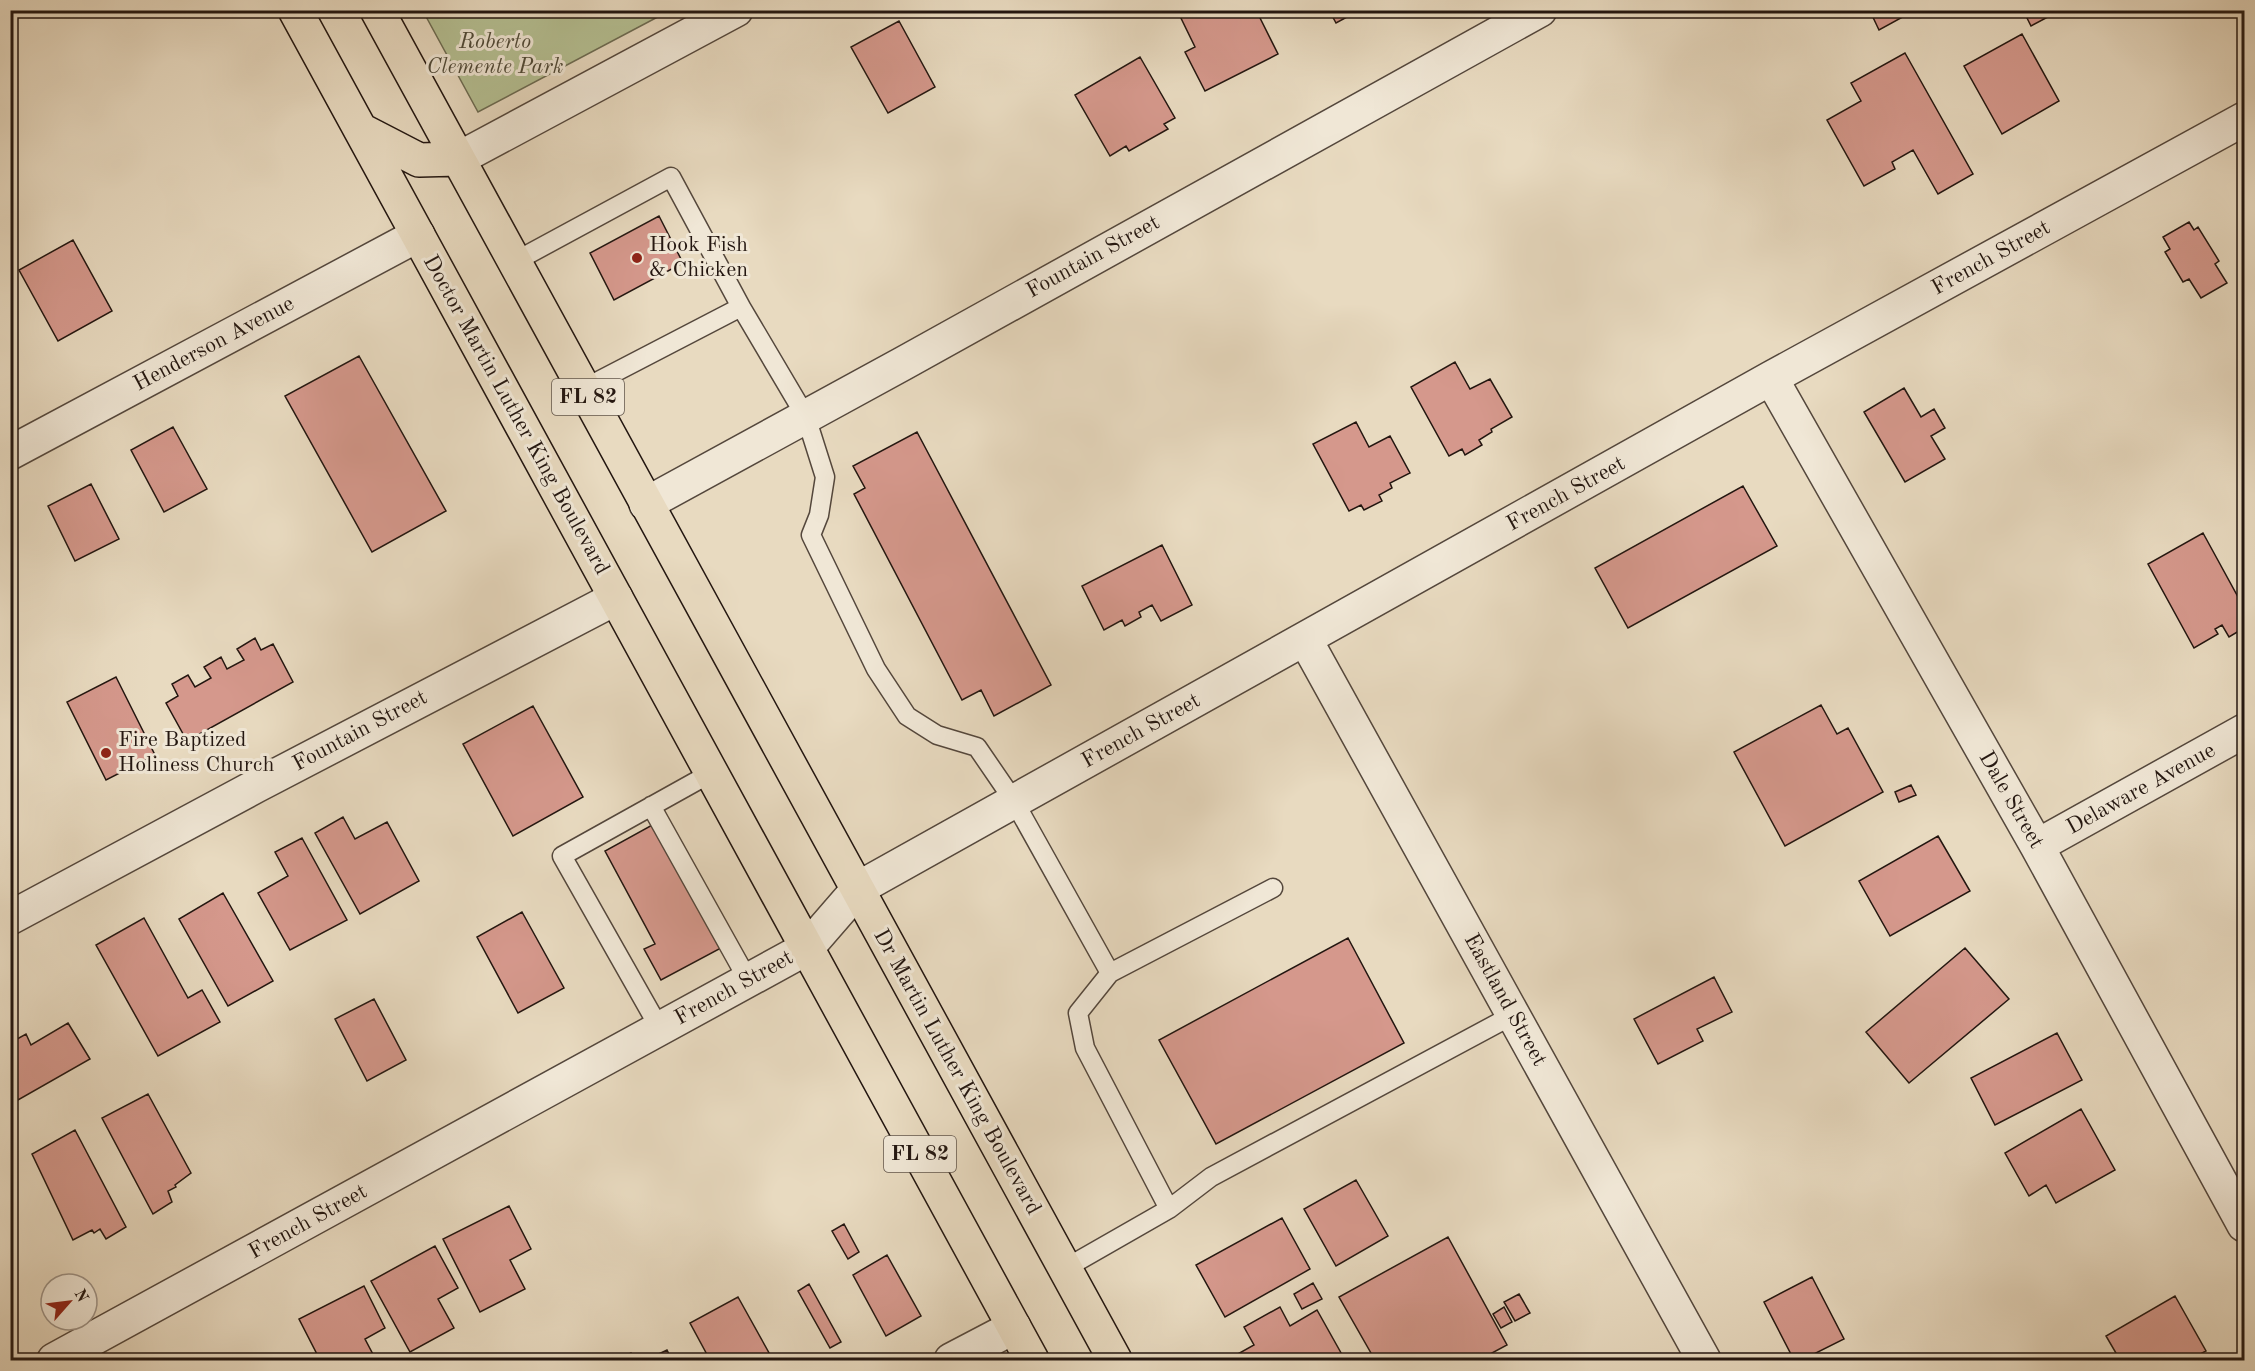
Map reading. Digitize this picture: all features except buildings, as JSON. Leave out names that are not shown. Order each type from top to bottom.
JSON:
[{"type":"main road","name":"Doctor Martin Luther King Boulevard","points":[[295,10],[807,948]]},
{"type":"main road","name":"FL 82","points":[[377,10],[646,504]]},
{"type":"main road","points":[[361,130],[419,160],[458,159]]},
{"type":"main road","name":"Dr Martin Luther King Boulevard","points":[[646,504],[1115,1360]]},
{"type":"main road","name":"FL 82","points":[[807,948],[1032,1360]]},
{"type":"street","points":[[458,159],[736,10]]},
{"type":"street","name":"Fountain Street","points":[[646,504],[1540,10]]},
{"type":"street","name":"French Street","points":[[54,1360],[807,948],[859,888],[1771,378],[2244,119]]},
{"type":"street","name":"Henderson Avenue","points":[[10,453],[418,234]]},
{"type":"street","name":"Dale Street","points":[[1771,378],[2037,846],[2244,1225]]},
{"type":"street","name":"Fountain Street","points":[[10,918],[256,786],[616,598]]},
{"type":"street","name":"Eastland Street","points":[[1305,639],[1704,1360]]},
{"type":"street","name":"Delaware Avenue","points":[[2037,846],[2244,731]]},
{"type":"street","points":[[951,1360],[1014,1327]]},
{"type":"lane","points":[[514,262],[671,177],[741,307],[806,417],[825,477],[819,515],[811,535],[876,669],[907,716],[937,735],[977,747],[1014,801],[1110,973]]},
{"type":"lane","points":[[583,389],[741,307]]},
{"type":"lane","points":[[660,1029],[562,856],[711,773]]},
{"type":"lane","points":[[651,806],[748,980]]},
{"type":"lane","points":[[1169,1209],[1085,1048],[1078,1013],[1110,973],[1273,888]]},
{"type":"lane","points":[[1064,1269],[1169,1209],[1211,1177],[1513,1015]]},
{"type":"green space","name":"Roberto Clemente Park","points":[[423,11],[669,11],[478,112]]},
{"type":"place","name":"Hook Fish & Chicken","points":[[637,258]]},
{"type":"place","name":"Fire Baptized Holiness Church","points":[[106,753]]}]
